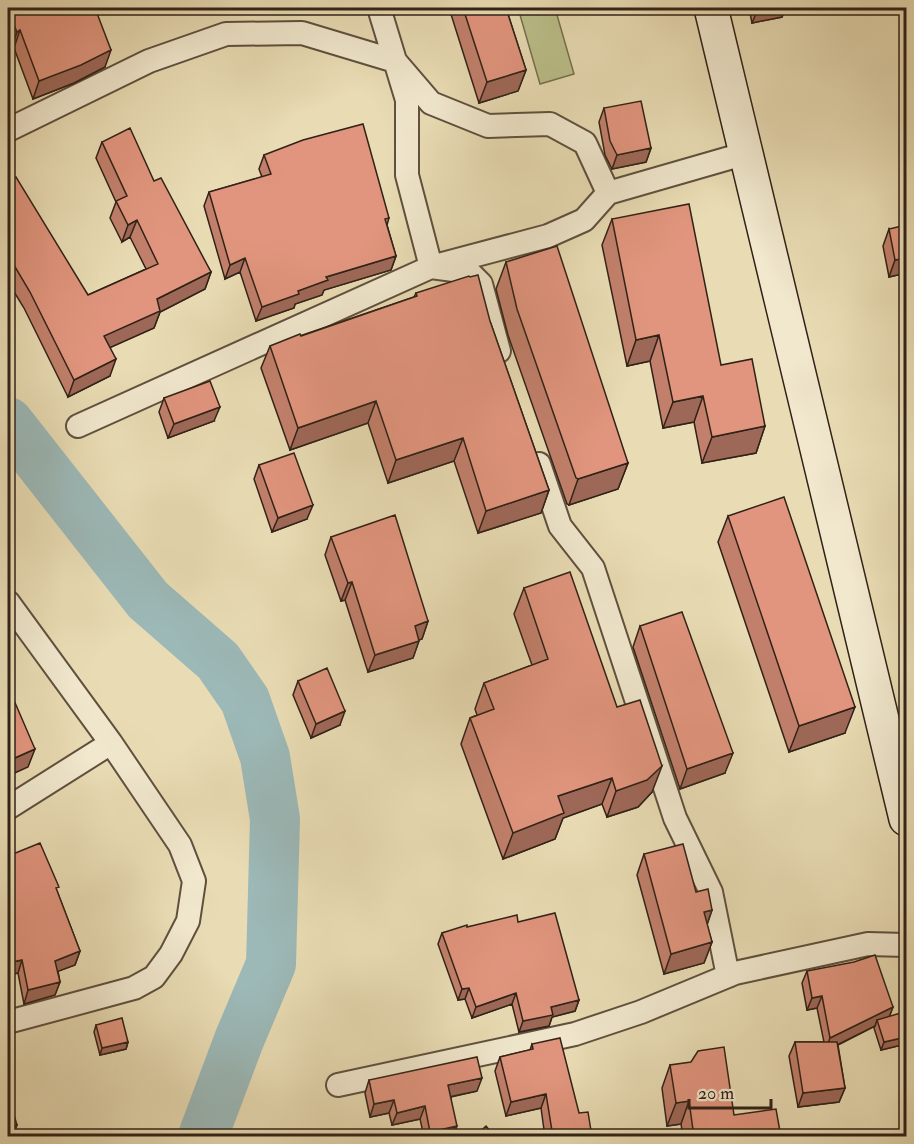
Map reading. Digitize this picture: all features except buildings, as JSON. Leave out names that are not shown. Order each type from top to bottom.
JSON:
[{"type":"street","points":[[379,8],[407,100],[407,175],[431,267]]},
{"type":"street","points":[[711,8],[898,743],[906,819]]},
{"type":"street","points":[[8,130],[148,60],[226,34],[302,33],[395,61],[431,103],[488,126],[550,124],[585,143],[608,193]]},
{"type":"street","points":[[78,426],[431,267],[548,236],[584,220],[608,193],[733,157]]},
{"type":"street","points":[[431,267],[469,272],[481,285],[507,372]]},
{"type":"street","points":[[533,449],[560,526],[593,568],[675,818],[711,891],[728,976]]},
{"type":"street","points":[[8,602],[111,743],[180,845],[194,881],[188,921],[171,954],[154,977],[134,988],[8,1022]]},
{"type":"street","points":[[8,808],[111,743]]},
{"type":"street","points":[[338,1085],[575,1034],[642,1012],[728,976],[868,944],[906,945]]},
{"type":"green space","points":[[518,8],[555,8],[574,74],[540,84]]},
{"type":"waterway","points":[[8,422],[148,600],[218,661],[245,700],[265,757],[275,819],[271,964],[239,1040],[203,1136]]}]
